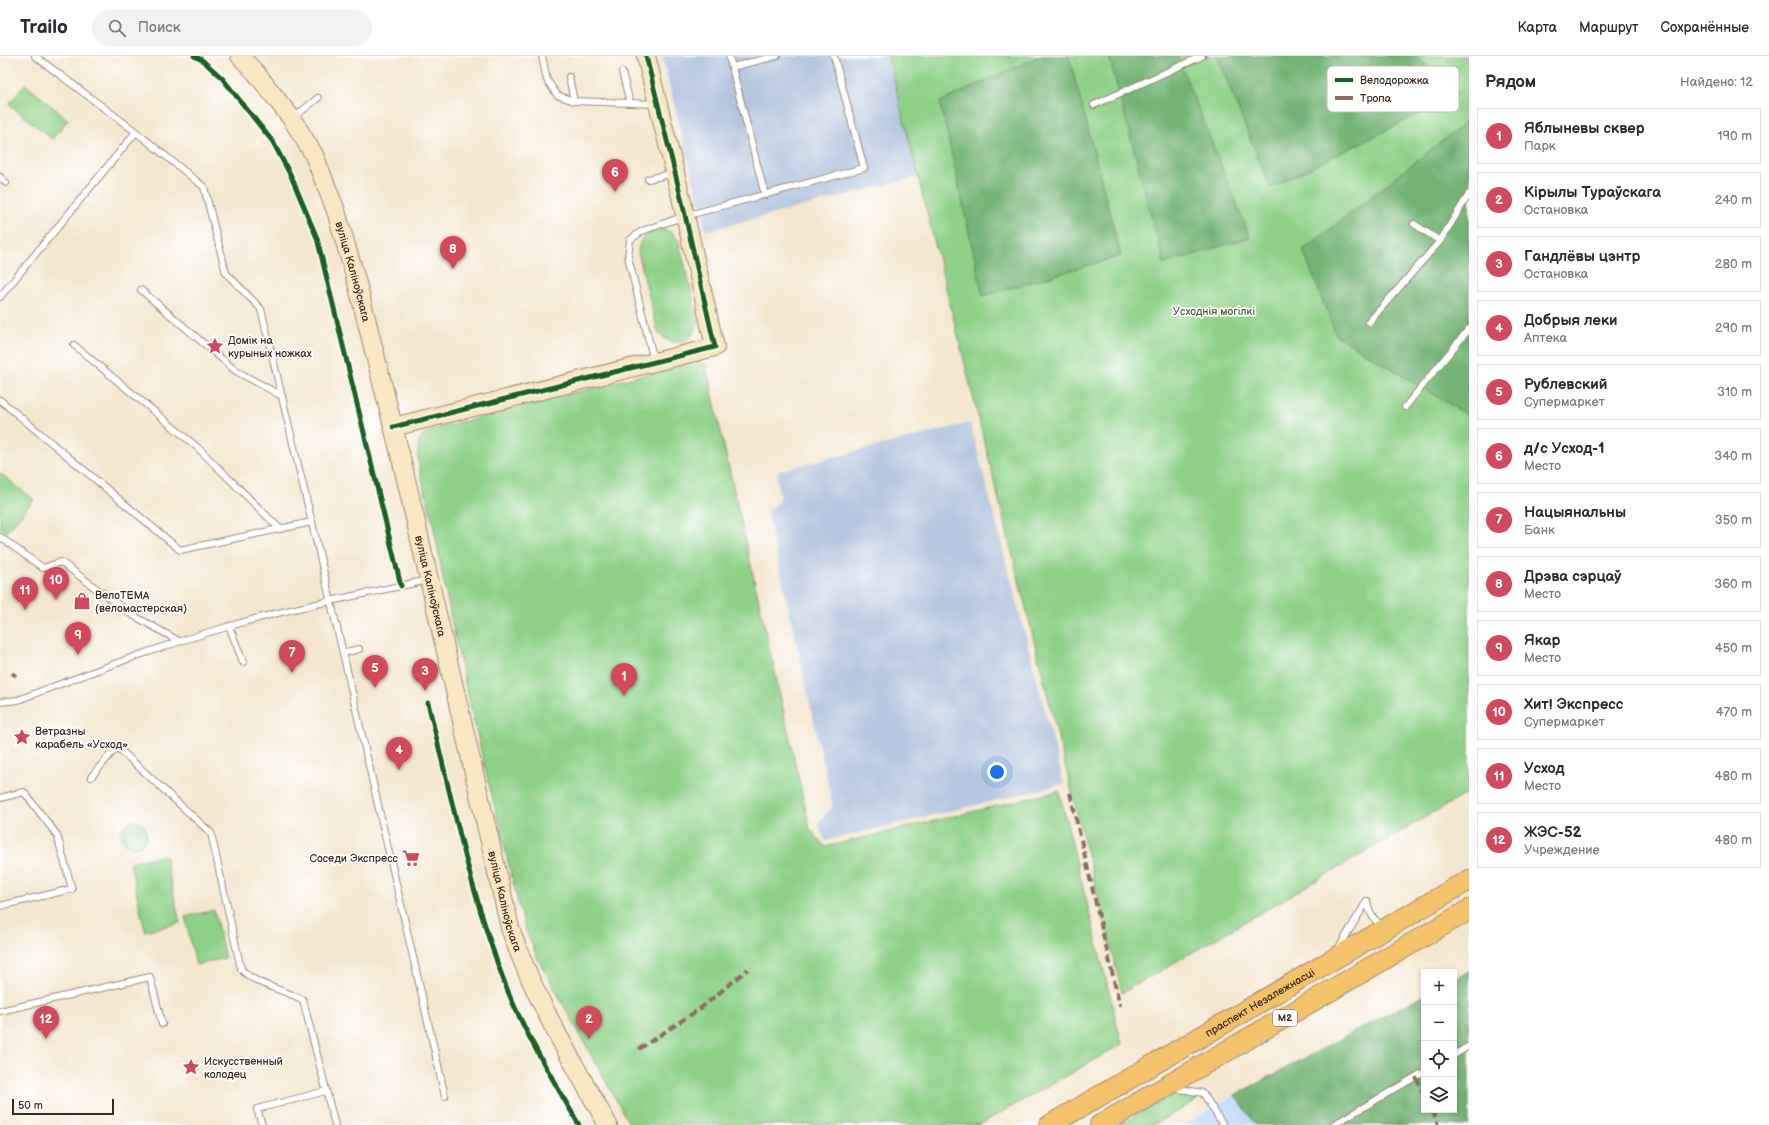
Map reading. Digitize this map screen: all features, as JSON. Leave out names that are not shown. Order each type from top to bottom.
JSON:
[{"type":"main road","name":"вуліца Каліноўскага","points":[[240,56],[292,119],[314,155],[336,211],[357,283],[393,427],[510,928],[527,974],[548,1016],[608,1125]]},
{"type":"main road","points":[[393,427],[715,347],[675,173],[646,56]]},
{"type":"main road","name":"праспект Незалежнасці","points":[[1050,1125],[1469,880]]},
{"type":"main road","name":"М2","points":[[1100,1125],[1469,910]]},
{"type":"lane","points":[[35,56],[136,132],[204,187],[226,273],[261,309],[343,653],[445,1096]]},
{"type":"lane","points":[[542,56],[547,80],[557,95],[574,101],[658,104]]},
{"type":"lane","points":[[729,56],[765,195]]},
{"type":"lane","points":[[732,67],[777,56]]},
{"type":"lane","points":[[654,362],[628,257],[630,240],[642,231],[684,216],[864,168],[834,56]]},
{"type":"lane","points":[[1094,105],[1202,56]]},
{"type":"lane","points":[[622,72],[630,103]]},
{"type":"lane","points":[[569,77],[574,101]]},
{"type":"lane","points":[[292,119],[318,98]]},
{"type":"lane","points":[[0,298],[136,132]]},
{"type":"lane","points":[[648,179],[675,173]]},
{"type":"lane","points":[[0,177],[6,182]]},
{"type":"lane","points":[[1369,322],[1440,241],[1469,194]]},
{"type":"lane","points":[[1414,224],[1440,241]]},
{"type":"lane","points":[[141,290],[236,371],[282,396]]},
{"type":"lane","points":[[1405,407],[1469,329]]},
{"type":"lane","points":[[74,345],[197,447],[280,529]]},
{"type":"lane","points":[[0,400],[180,550],[312,522]]},
{"type":"lane","points":[[0,537],[43,568],[61,562],[129,613],[179,641]]},
{"type":"lane","points":[[0,702],[18,700],[179,641],[229,626],[330,600],[428,580]]},
{"type":"lane","points":[[229,626],[243,662]]},
{"type":"lane","points":[[343,653],[359,649]]},
{"type":"lane","points":[[90,777],[117,748],[211,833],[241,969],[249,978],[293,994],[303,1000],[335,1124],[327,1125]]},
{"type":"lane","points":[[0,798],[24,792],[57,835],[72,889],[0,906]]},
{"type":"lane","points":[[1331,962],[1367,901],[1369,910],[1374,919],[1382,925],[1390,927]]},
{"type":"lane","points":[[0,1011],[150,977],[162,1024]]},
{"type":"lane","points":[[1457,1053],[1469,1046]]},
{"type":"lane","points":[[1333,1125],[1421,1074]]},
{"type":"lane","points":[[1161,1090],[1179,1088],[1203,1093],[1223,1124]]},
{"type":"lane","points":[[262,1125],[258,1109],[326,1091]]},
{"type":"shaded area","points":[[662,56],[887,56],[918,177],[706,231]]},
{"type":"shaded area","points":[[970,423],[1064,784],[825,841],[818,823],[833,807],[767,512],[780,501],[777,477],[779,471]]},
{"type":"shaded area","points":[[1235,1095],[1256,1125],[1183,1125]]},
{"type":"green space","name":"Усходнія могілкі","points":[[888,56],[1469,56],[1469,792],[1122,993]]},
{"type":"green space","points":[[1040,56],[1069,56],[1121,256],[983,296],[940,102]]},
{"type":"green space","points":[[1109,56],[1177,56],[1250,237],[1164,264]]},
{"type":"green space","points":[[1217,56],[1416,56],[1427,66],[1327,66],[1327,112],[1423,112],[1270,188]]},
{"type":"green space","points":[[25,84],[68,120],[52,139],[9,104]]},
{"type":"green space","points":[[1469,120],[1469,416],[1336,335],[1303,250]]},
{"type":"green space","points":[[658,230],[671,232],[679,242],[699,322],[692,335],[682,342],[677,343],[664,338],[658,333],[638,252],[640,243],[644,237],[649,233]]},
{"type":"green space","points":[[696,361],[706,365],[810,829],[825,847],[1059,791],[1122,1044],[979,1125],[630,1125],[538,959],[526,931],[462,669],[442,575],[434,528],[419,466],[419,444],[423,436],[435,429]]},
{"type":"green space","points":[[0,473],[34,500],[6,532],[0,527]]},
{"type":"green space","points":[[134,821],[143,825],[147,834],[143,843],[134,847],[125,843],[121,834],[125,825]]},
{"type":"green space","points":[[165,855],[180,923],[145,931],[130,862]]},
{"type":"green space","points":[[214,910],[225,958],[196,965],[185,917]]},
{"type":"green space","points":[[1469,971],[1469,1125],[1256,1125],[1235,1095],[1421,997],[1421,1113],[1457,1113],[1457,977]]},
{"type":"green space","points":[[1181,1094],[1193,1097],[1197,1100],[1153,1125],[1119,1125],[1171,1095]]},
{"type":"marked path","points":[[12,673],[16,676]]},
{"type":"marked path","points":[[1070,793],[1120,1006]]},
{"type":"marked path","points":[[639,1049],[701,1008],[748,969]]},
{"type":"marked path","points":[[1416,1077],[1421,1088]]},
{"type":"marked path","points":[[1433,1113],[1438,1125]]},
{"type":"cycle path","points":[[194,56],[202,60],[222,78],[273,142],[291,176],[317,238],[401,586]]},
{"type":"cycle path","points":[[393,427],[715,347],[680,193],[646,56]]},
{"type":"cycle path","points":[[428,703],[463,848],[494,954],[507,989],[523,1024],[579,1125]]},
{"type":"place","name":"д/с Усход-1","points":[[615,192]]},
{"type":"place","name":"Дрэва сэрцаў","points":[[453,269]]},
{"type":"place","name":"Домік на курыных ножках","points":[[215,346]]},
{"type":"place","name":"Хит! Экспресс","points":[[56,600]]},
{"type":"place","name":"ВелоТЕМА (веломастерская)","points":[[82,601]]},
{"type":"place","name":"Усход","points":[[25,610]]},
{"type":"place","name":"Якар","points":[[78,655]]},
{"type":"place","name":"Нацыянальны","points":[[292,673]]},
{"type":"place","name":"Рублевский","points":[[375,688]]},
{"type":"place","name":"Гандлёвы цэнтр","points":[[425,691]]},
{"type":"place","name":"Яблыневы сквер","points":[[624,696]]},
{"type":"place","name":"Ветразны карабель «Усход»","points":[[22,737]]},
{"type":"place","name":"Добрыя леки","points":[[399,770]]},
{"type":"place","name":"Соседи Экспресс","points":[[411,858]]},
{"type":"place","name":"ЖЭС-52","points":[[46,1039]]},
{"type":"place","name":"Кірылы Тураўскага","points":[[589,1039]]},
{"type":"place","name":"Искусственный колодец","points":[[191,1067]]}]
